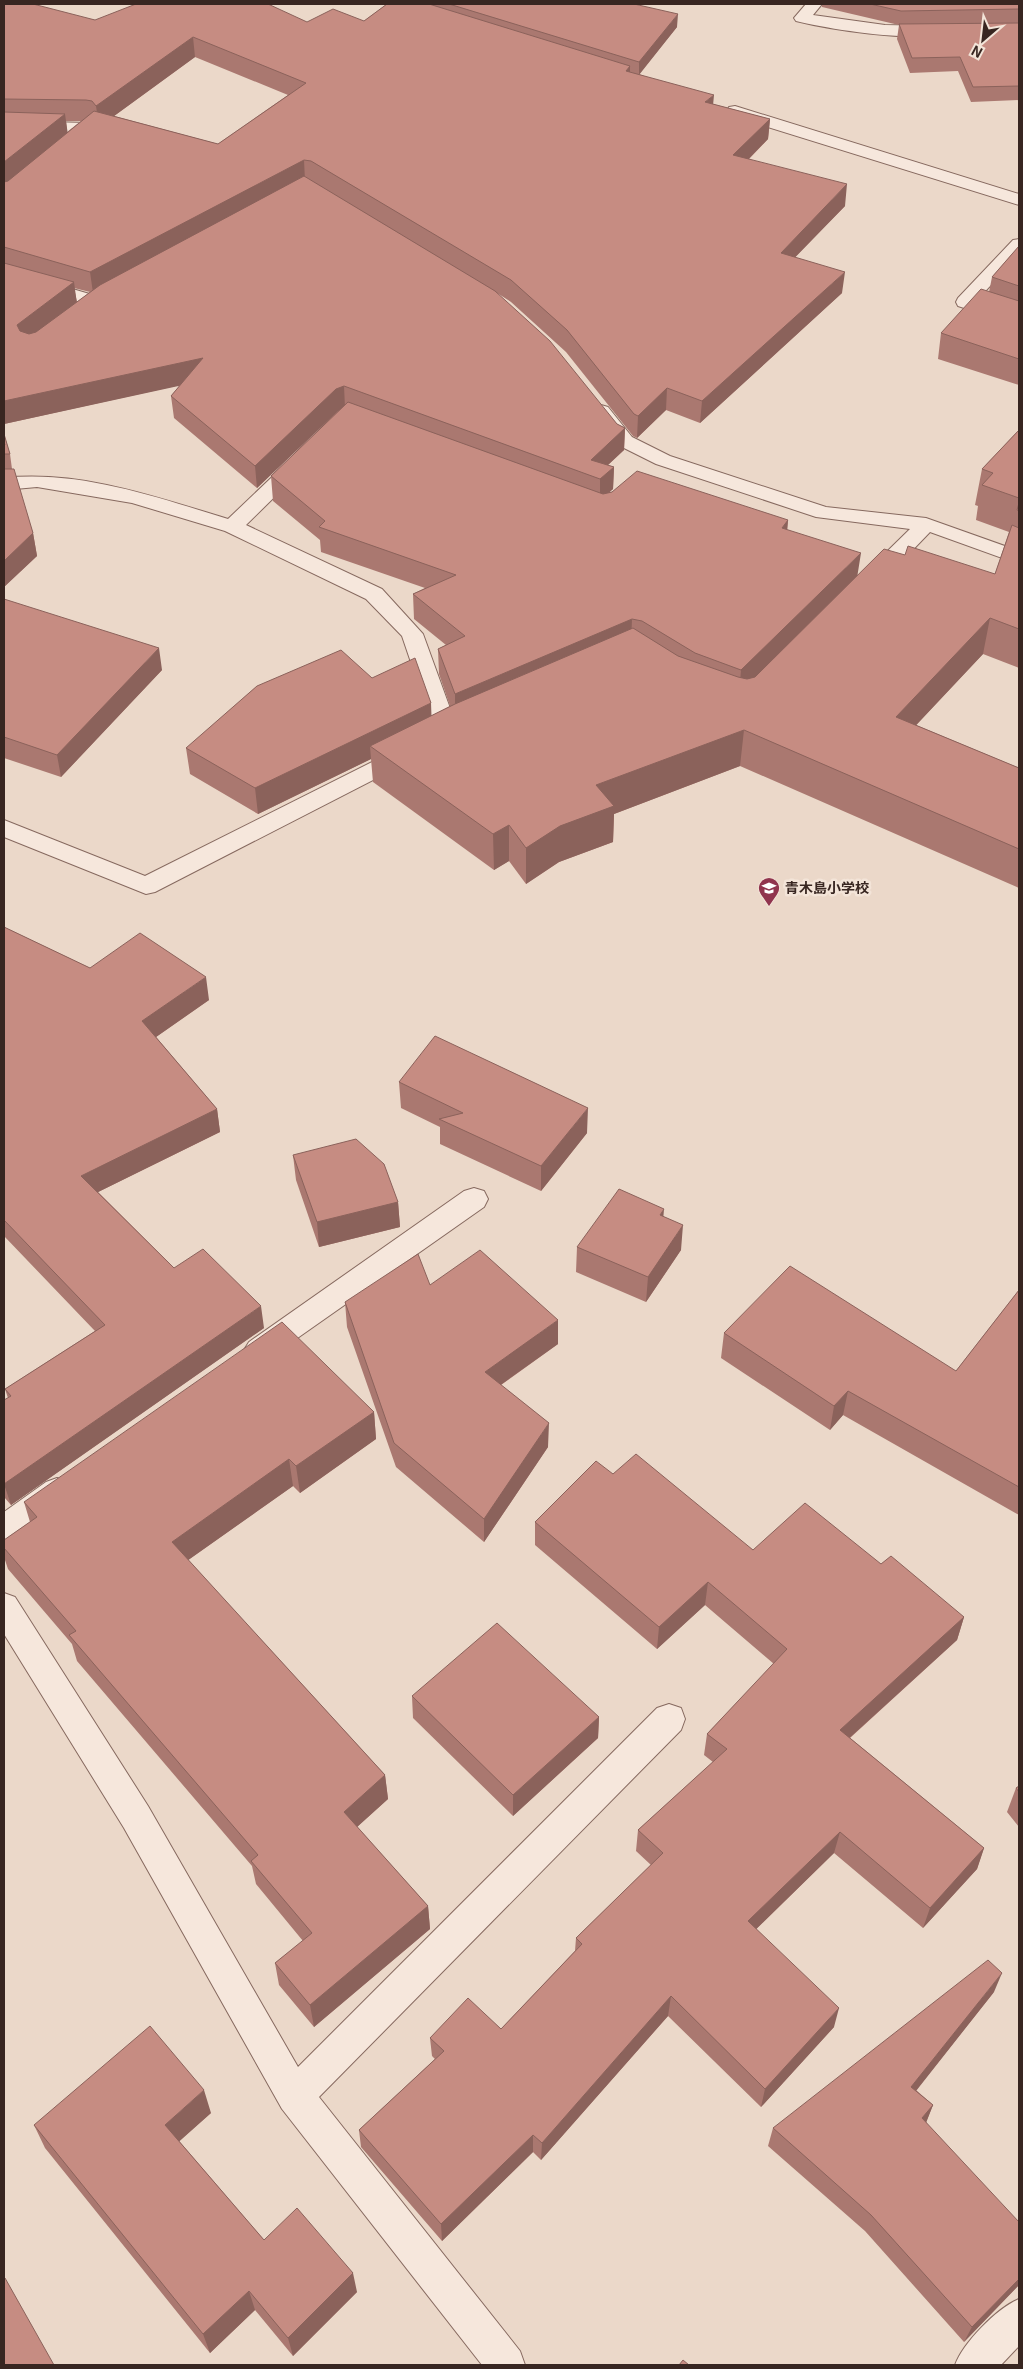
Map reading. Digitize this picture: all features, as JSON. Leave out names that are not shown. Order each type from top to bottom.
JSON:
[{"type":"street","points":[[814,4],[802,18],[899,32],[954,31]]},
{"type":"street","points":[[717,106],[1019,200]]},
{"type":"street","points":[[4,126],[89,128],[58,153]]},
{"type":"street","points":[[1019,244],[965,302],[1019,320]]},
{"type":"street","points":[[4,275],[95,301]]},
{"type":"street","points":[[80,313],[95,301],[130,282]]},
{"type":"street","points":[[589,395],[625,441],[655,466],[824,513],[926,524],[1019,558]]},
{"type":"street","points":[[232,527],[310,451]]},
{"type":"street","points":[[4,484],[37,481],[135,497],[232,527],[374,594],[412,634],[440,737],[146,886],[4,828]]},
{"type":"street","points":[[856,594],[926,524]]},
{"type":"street","points":[[239,1364],[474,1199]]},
{"type":"street","points":[[4,1528],[77,1477]]},
{"type":"street","points":[[4,1607],[136,1817],[295,2096],[506,2365]]},
{"type":"street","points":[[295,2096],[669,1719]]},
{"type":"street","points":[[974,2365],[1019,2318]]},
{"type":"building","points":[[4,4],[33,4],[95,20],[136,4],[268,4],[307,22],[333,9],[364,21],[387,4],[429,4],[630,66],[626,71],[714,95],[705,102],[770,119],[733,155],[847,184],[781,253],[845,272],[702,401],[667,388],[638,416],[634,414],[567,330],[511,280],[311,161],[304,160],[90,272],[4,247],[4,182],[8,181],[94,111],[218,144],[306,83],[193,37],[96,106],[92,101],[86,100],[4,99]]},
{"type":"building","points":[[449,4],[634,4],[678,14],[639,62]]},
{"type":"building","points":[[870,4],[1019,4],[1019,9],[901,11]]},
{"type":"building","points":[[1019,23],[1019,86],[973,87],[960,57],[912,58],[899,24]]},
{"type":"building","points":[[4,112],[65,114],[4,162]]},
{"type":"building","points":[[304,176],[495,291],[550,341],[617,424],[625,428],[591,460],[614,467],[600,479],[344,386],[336,389],[255,466],[171,396],[203,358],[4,401],[4,263],[74,282],[17,325],[20,331],[29,334],[36,332],[100,285]]},
{"type":"building","points":[[1019,246],[1019,286],[992,277]]},
{"type":"building","points":[[981,289],[1019,301],[1019,359],[941,333]]},
{"type":"building","points":[[348,402],[603,494],[612,492],[637,471],[788,520],[782,528],[861,553],[741,670],[695,653],[642,621],[632,619],[455,694],[438,649],[465,636],[413,594],[456,575],[319,527],[325,521],[271,476]]},
{"type":"building","points":[[1019,430],[1019,498],[982,485],[993,473],[982,469]]},
{"type":"building","points":[[4,434],[10,454],[4,454]]},
{"type":"building","points":[[4,469],[14,469],[33,533],[4,561]]},
{"type":"building","points":[[1012,525],[1019,528],[1019,629],[990,618],[896,717],[1019,768],[1019,849],[744,730],[596,785],[614,806],[560,826],[526,848],[509,825],[493,834],[370,746],[455,704],[633,628],[678,656],[738,677],[747,679],[755,677],[884,549],[905,555],[908,546],[995,574]]},
{"type":"building","points":[[4,599],[159,648],[57,755],[4,737]]},
{"type":"building","points":[[341,650],[372,678],[415,658],[431,703],[255,788],[186,748],[257,686]]},
{"type":"building","points":[[4,927],[90,968],[140,933],[206,977],[142,1021],[217,1109],[81,1176],[174,1268],[203,1249],[261,1306],[4,1484],[4,1400],[11,1396],[5,1389],[105,1325],[4,1220]]},
{"type":"building","points":[[435,1036],[588,1108],[541,1166],[439,1119],[463,1113],[399,1082]]},
{"type":"building","points":[[356,1139],[384,1164],[398,1202],[317,1222],[293,1155]]},
{"type":"building","points":[[619,1189],[664,1209],[660,1215],[683,1225],[648,1277],[577,1247]]},
{"type":"building","points":[[480,1250],[558,1320],[485,1372],[549,1423],[484,1519],[394,1443],[345,1302],[418,1254],[430,1285]]},
{"type":"building","points":[[790,1266],[956,1371],[1019,1290],[1019,1487],[848,1391],[834,1406],[724,1333]]},
{"type":"building","points":[[282,1322],[374,1412],[296,1466],[289,1459],[172,1542],[385,1775],[344,1812],[428,1906],[310,2005],[275,1963],[312,1933],[251,1861],[258,1855],[69,1635],[76,1631],[4,1548],[4,1540],[37,1517],[24,1502]]},
{"type":"building","points":[[636,1454],[753,1550],[805,1503],[881,1564],[891,1556],[964,1617],[840,1730],[984,1848],[930,1908],[840,1832],[748,1921],[839,2008],[765,2089],[671,1996],[542,2143],[533,2135],[441,2224],[359,2130],[444,2051],[430,2038],[468,1998],[501,2029],[582,1944],[576,1938],[663,1853],[638,1830],[727,1749],[707,1734],[787,1649],[708,1582],[659,1627],[535,1522],[596,1461],[613,1474]]},
{"type":"building","points":[[497,1623],[599,1717],[513,1795],[412,1696]]},
{"type":"building","points":[[988,1960],[1002,1973],[911,2087],[933,2105],[922,2118],[1019,2222],[1019,2279],[972,2327],[871,2215],[773,2128]]},
{"type":"building","points":[[150,2026],[204,2090],[165,2125],[264,2240],[297,2208],[353,2273],[288,2338],[249,2291],[203,2334],[34,2125]]},
{"type":"building","points":[[5,2278],[54,2365],[4,2365]]},
{"type":"building","points":[[683,2360],[689,2365],[679,2365]]},
{"type":"place","name":"青木島小学校","points":[[769,907]]}]
